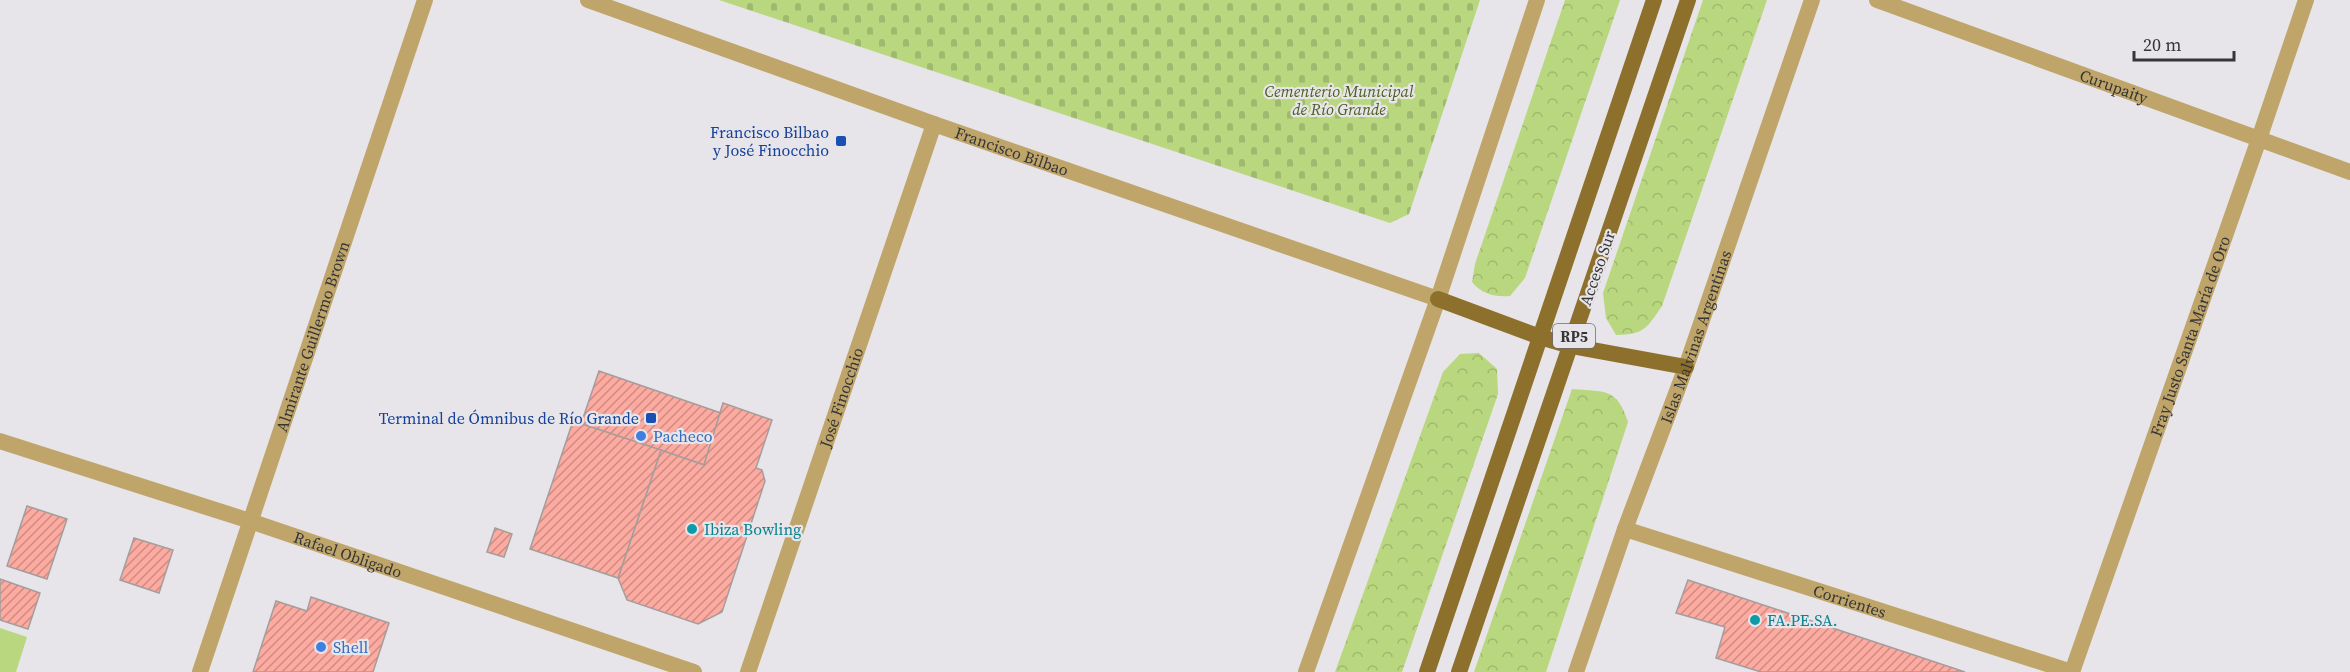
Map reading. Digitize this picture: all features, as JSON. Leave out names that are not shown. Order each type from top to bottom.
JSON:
[{"type":"main road","name":"Acceso Sur","points":[[1427,672],[1654,0]]},
{"type":"main road","name":"Acceso Sur","points":[[1459,672],[1688,0]]},
{"type":"main road","points":[[1438,299],[1570,346],[1686,367]]},
{"type":"street","name":"Almirante Guillermo Brown","points":[[200,672],[425,0]]},
{"type":"street","name":"Francisco Bilbao","points":[[588,0],[934,124],[1438,299]]},
{"type":"street","points":[[1306,672],[1438,299],[1537,0]]},
{"type":"street","name":"Islas Malvinas Argentinas","points":[[1576,672],[1625,530],[1686,367],[1812,0]]},
{"type":"street","name":"Curupaity","points":[[1877,0],[2350,172]]},
{"type":"street","name":"Fray Justo Santa María de Oro","points":[[2072,672],[2306,0]]},
{"type":"street","name":"José Finocchio","points":[[748,672],[934,124]]},
{"type":"street","name":"Rafael Obligado","points":[[0,441],[250,521],[694,672]]},
{"type":"street","name":"Corrientes","points":[[1625,530],[2072,672]]},
{"type":"green space","name":"Cementerio Municipal de Río Grande","points":[[719,0],[1480,0],[1409,214],[1390,223]]},
{"type":"green space","points":[[1565,0],[1620,0],[1525,278],[1510,296],[1494,295],[1484,292],[1472,282],[1475,264]]},
{"type":"green space","points":[[1703,0],[1767,0],[1662,306],[1644,329],[1616,335],[1606,318],[1603,293]]},
{"type":"green space","points":[[1479,353],[1497,369],[1498,394],[1402,672],[1335,672],[1443,372],[1460,354]]},
{"type":"green space","points":[[1572,389],[1601,392],[1614,397],[1619,402],[1628,422],[1546,672],[1474,672]]},
{"type":"green space","points":[[0,628],[27,637],[16,672],[0,672]]},
{"type":"building","name":"Terminal de Ómnibus de Río Grande","points":[[599,371],[721,413],[704,465],[581,424]]},
{"type":"building","name":"Ibiza Bowling","points":[[723,403],[772,420],[756,468],[762,470],[765,481],[722,612],[698,624],[627,600],[618,578],[661,450],[704,465]]},
{"type":"building","points":[[573,421],[661,450],[618,578],[530,549]]},
{"type":"building","points":[[27,506],[67,519],[47,579],[7,566]]},
{"type":"building","points":[[495,528],[512,534],[504,557],[487,552]]},
{"type":"building","points":[[134,538],[173,550],[159,593],[120,580]]},
{"type":"building","points":[[0,579],[40,593],[28,629],[0,620]]},
{"type":"building","name":"FA.PE.SA.","points":[[1688,580],[1965,672],[1761,672],[1716,658],[1725,627],[1676,613]]},
{"type":"building","name":"Shell","points":[[311,597],[389,623],[373,672],[253,672],[276,601],[307,611]]},
{"type":"place","name":"Francisco Bilbao y José Finocchio","points":[[841,141]]},
{"type":"place","name":"Terminal de Ómnibus de Río Grande","points":[[651,418]]},
{"type":"place","name":"Pacheco","points":[[641,436]]},
{"type":"place","name":"Ibiza Bowling","points":[[692,529]]},
{"type":"place","name":"FA.PE.SA.","points":[[1755,620]]},
{"type":"place","name":"Shell","points":[[321,647]]}]
